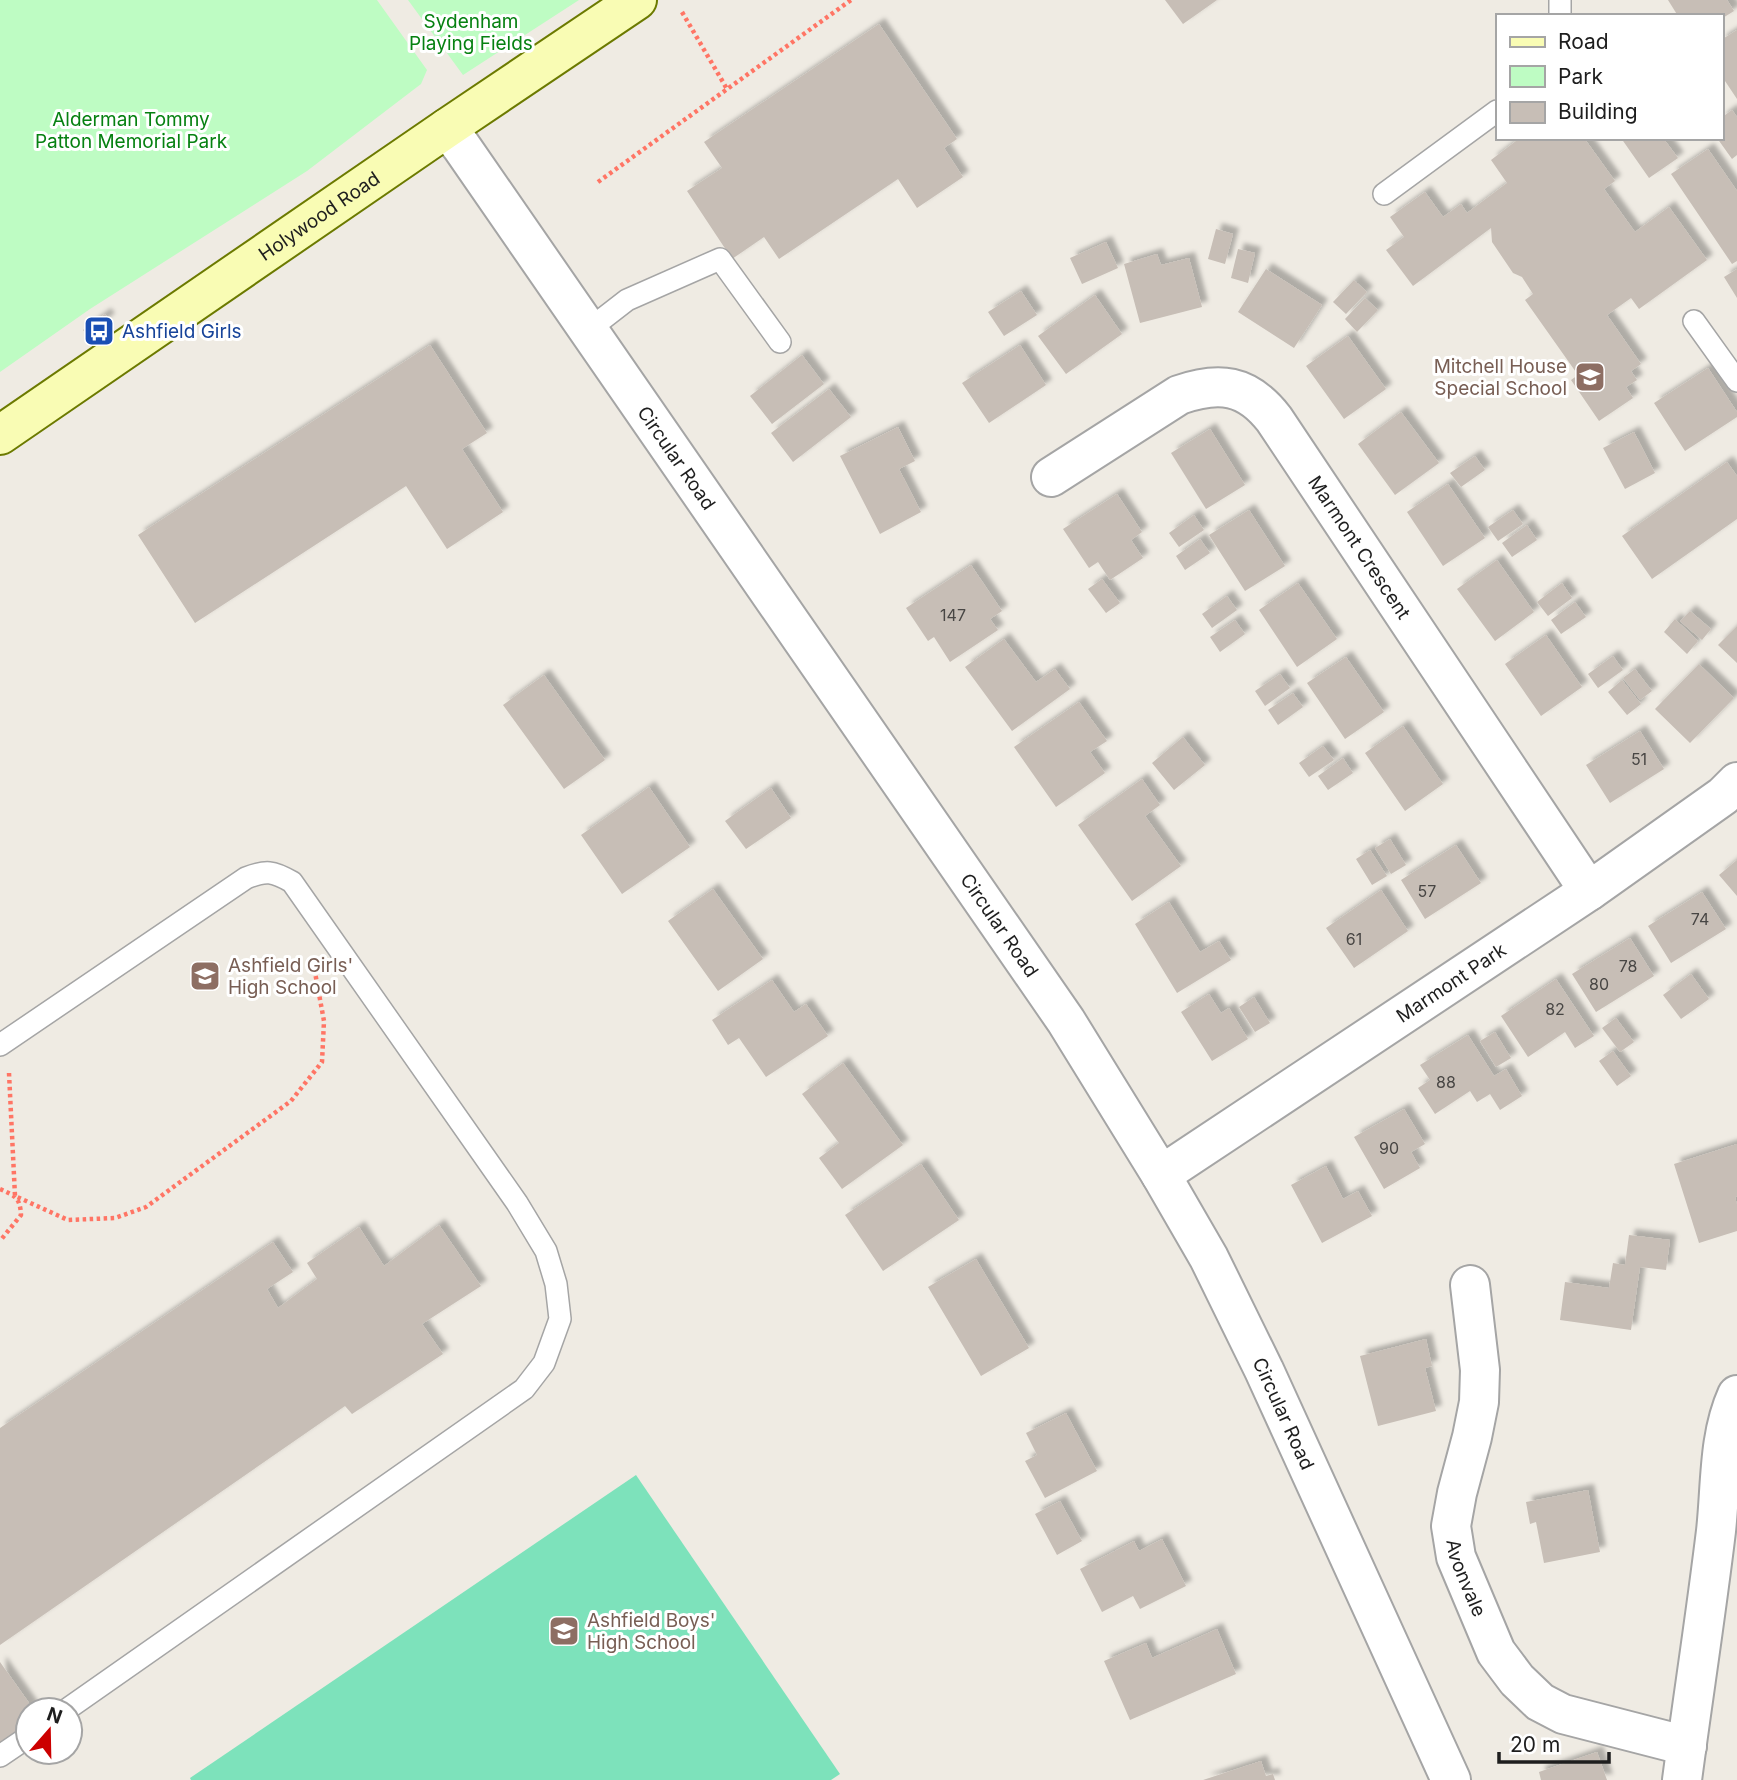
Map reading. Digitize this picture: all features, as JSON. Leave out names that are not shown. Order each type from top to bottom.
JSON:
[{"type":"main road","name":"Holywood Road","points":[[0,435],[637,0]]},
{"type":"street","name":"Circular Road","points":[[447,128],[1066,1021],[1161,1175],[1209,1258],[1264,1370],[1451,1780]]},
{"type":"street","name":"Marmont Crescent","points":[[1051,477],[1179,395],[1216,387],[1235,389],[1262,404],[1282,430],[1589,891]]},
{"type":"street","name":"Marmont Park","points":[[1161,1175],[1589,891],[1723,796],[1737,782]]},
{"type":"street","name":"Avonvale","points":[[1470,1285],[1480,1370],[1479,1402],[1451,1526],[1456,1558],[1496,1652],[1517,1680],[1540,1702],[1684,1763],[1716,1530],[1724,1440],[1728,1417],[1737,1395]]},
{"type":"lane","points":[[1384,194],[1496,112]]},
{"type":"lane","points":[[587,331],[627,300],[720,259],[780,342]]},
{"type":"lane","points":[[1694,321],[1737,381]]},
{"type":"lane","points":[[4,1043],[246,878],[261,872],[277,873],[292,882],[517,1203],[546,1251],[556,1284],[560,1319],[544,1363],[524,1389],[84,1697]]},
{"type":"path","points":[[598,182],[851,0]]},
{"type":"path","points":[[682,12],[727,89]]},
{"type":"path","points":[[0,1189],[68,1220],[115,1219],[146,1207],[291,1101],[321,1062],[324,1021],[314,966]]},
{"type":"path","points":[[0,1241],[21,1215],[20,1203],[15,1196],[4,1043]]},
{"type":"green space","name":"Alderman Tommy Patton Memorial Park","points":[[0,0],[377,0],[427,70],[421,84],[307,171],[90,309],[0,372]]},
{"type":"green space","name":"Sydenham Playing Fields","points":[[408,0],[579,0],[463,75]]},
{"type":"green space","name":"Ashfield Boys' High School","points":[[636,1475],[840,1774],[831,1780],[191,1780],[190,1778]]},
{"type":"building","points":[[1165,0],[1217,0],[1183,24]]},
{"type":"building","points":[[1668,0],[1727,0],[1734,11],[1723,18],[1723,14],[1677,14]]},
{"type":"building","points":[[879,24],[957,139],[944,148],[963,177],[917,208],[898,179],[779,259],[764,237],[732,259],[687,191],[722,168],[704,142]]},
{"type":"building","points":[[1737,30],[1737,99],[1723,78],[1723,39]]},
{"type":"building","points":[[1732,110],[1737,117],[1737,155],[1732,159],[1718,140],[1723,140],[1723,117]]},
{"type":"building","points":[[1517,140],[1585,140],[1615,181],[1604,189],[1635,232],[1669,207],[1707,260],[1639,309],[1631,298],[1607,315],[1641,364],[1631,371],[1637,380],[1626,387],[1633,398],[1599,421],[1571,380],[1578,375],[1525,300],[1533,294],[1522,277],[1513,273],[1492,242],[1491,228],[1413,286],[1386,250],[1404,237],[1390,217],[1425,192],[1443,217],[1461,204],[1467,213],[1507,183],[1491,160]]},
{"type":"building","points":[[1622,140],[1664,140],[1678,158],[1649,178]]},
{"type":"building","points":[[1708,149],[1737,191],[1737,261],[1732,264],[1671,174]]},
{"type":"building","points":[[1216,229],[1233,234],[1225,264],[1208,259]]},
{"type":"building","points":[[1106,242],[1118,268],[1082,284],[1070,258]]},
{"type":"building","points":[[1238,249],[1255,253],[1248,283],[1231,278]]},
{"type":"building","points":[[1157,254],[1161,265],[1189,258],[1202,307],[1140,323],[1124,264]]},
{"type":"building","points":[[1266,269],[1322,305],[1294,348],[1238,312]]},
{"type":"building","points":[[1737,269],[1737,298],[1724,277]]},
{"type":"building","points":[[1354,280],[1367,292],[1346,314],[1333,302]]},
{"type":"building","points":[[1021,291],[1037,315],[1004,336],[988,312]]},
{"type":"building","points":[[1095,295],[1122,334],[1066,374],[1038,336]]},
{"type":"building","points":[[1365,298],[1378,310],[1357,332],[1345,319]]},
{"type":"building","points":[[105,314],[109,319],[87,335],[83,330]]},
{"type":"building","points":[[1348,336],[1386,389],[1344,419],[1306,366]]},
{"type":"building","points":[[430,345],[487,433],[462,449],[503,512],[447,549],[406,486],[195,623],[138,535]]},
{"type":"building","points":[[1020,345],[1046,385],[989,423],[962,383]]},
{"type":"building","points":[[802,355],[824,384],[772,424],[750,396]]},
{"type":"building","points":[[1708,368],[1737,412],[1737,417],[1685,451],[1654,403]]},
{"type":"building","points":[[829,389],[851,417],[793,462],[771,433]]},
{"type":"building","points":[[1401,412],[1439,463],[1395,495],[1358,444]]},
{"type":"building","points":[[898,427],[915,461],[899,469],[921,512],[880,534],[840,456]]},
{"type":"building","points":[[1210,429],[1245,485],[1206,509],[1171,453]]},
{"type":"building","points":[[1634,432],[1655,473],[1625,489],[1603,448]]},
{"type":"building","points":[[1475,456],[1485,470],[1461,487],[1450,473]]},
{"type":"building","points":[[1727,462],[1737,476],[1737,519],[1652,579],[1622,536]]},
{"type":"building","points":[[1448,484],[1485,538],[1443,566],[1407,512]]},
{"type":"building","points":[[1117,494],[1142,532],[1131,540],[1143,558],[1110,580],[1098,562],[1089,568],[1063,529]]},
{"type":"building","points":[[1249,510],[1285,566],[1245,591],[1209,535]]},
{"type":"building","points":[[1513,510],[1523,524],[1498,541],[1488,527]]},
{"type":"building","points":[[1194,515],[1204,530],[1179,547],[1169,533]]},
{"type":"building","points":[[1527,525],[1537,540],[1512,557],[1502,543]]},
{"type":"building","points":[[1200,539],[1210,553],[1185,570],[1176,556]]},
{"type":"building","points":[[1497,560],[1534,612],[1495,641],[1457,589]]},
{"type":"building","points":[[971,565],[1002,611],[990,619],[998,630],[950,662],[934,637],[928,641],[906,608]]},
{"type":"building","points":[[1102,579],[1120,603],[1106,613],[1088,589]]},
{"type":"building","points":[[1298,583],[1337,639],[1297,667],[1259,610]]},
{"type":"building","points":[[1562,583],[1572,598],[1548,616],[1537,602]]},
{"type":"building","points":[[1227,596],[1237,610],[1212,628],[1202,614]]},
{"type":"building","points":[[1575,602],[1586,617],[1561,634],[1551,620]]},
{"type":"building","points":[[1690,611],[1711,629],[1702,640],[1680,621]]},
{"type":"building","points":[[1675,619],[1698,641],[1687,654],[1664,632]]},
{"type":"building","points":[[1235,620],[1245,634],[1220,652],[1210,637]]},
{"type":"building","points":[[1737,626],[1737,663],[1718,645]]},
{"type":"building","points":[[1546,635],[1582,687],[1541,716],[1505,664]]},
{"type":"building","points":[[1004,639],[1036,682],[1055,669],[1070,689],[1012,731],[965,667]]},
{"type":"building","points":[[1613,656],[1623,670],[1598,688],[1588,674]]},
{"type":"building","points":[[1346,657],[1384,712],[1345,739],[1307,683]]},
{"type":"building","points":[[1699,664],[1734,698],[1690,743],[1655,709]]},
{"type":"building","points":[[1635,669],[1652,691],[1640,700],[1623,678]]},
{"type":"building","points":[[1280,674],[1290,688],[1265,706],[1255,691]]},
{"type":"building","points":[[544,675],[605,760],[564,789],[503,705]]},
{"type":"building","points":[[1622,680],[1641,704],[1627,715],[1608,692]]},
{"type":"building","points":[[1293,693],[1303,707],[1278,725],[1268,710]]},
{"type":"building","points":[[1079,702],[1107,741],[1090,752],[1105,773],[1056,807],[1014,747]]},
{"type":"building","points":[[1403,726],[1443,784],[1405,811],[1365,753]]},
{"type":"building","points":[[1640,731],[1664,769],[1610,803],[1586,765]]},
{"type":"building","points":[[1183,737],[1205,765],[1174,790],[1152,763]]},
{"type":"building","points":[[1323,746],[1334,760],[1309,777],[1299,763]]},
{"type":"building","points":[[1343,758],[1353,773],[1328,790],[1318,776]]},
{"type":"building","points":[[1142,779],[1160,805],[1145,816],[1181,866],[1132,901],[1078,825]]},
{"type":"building","points":[[649,787],[690,847],[622,894],[581,835]]},
{"type":"building","points":[[771,788],[791,818],[746,849],[725,821]]},
{"type":"building","points":[[1390,839],[1406,865],[1391,874],[1375,848]]},
{"type":"building","points":[[1456,845],[1481,883],[1425,919],[1401,880]]},
{"type":"building","points":[[1370,850],[1387,876],[1372,885],[1356,859]]},
{"type":"building","points":[[1737,860],[1737,896],[1719,875]]},
{"type":"building","points":[[713,889],[763,959],[718,991],[668,921]]},
{"type":"building","points":[[1381,890],[1408,931],[1354,968],[1326,928]]},
{"type":"building","points":[[1702,892],[1726,929],[1671,963],[1648,926]]},
{"type":"building","points":[[1169,902],[1200,952],[1219,941],[1231,960],[1177,993],[1135,924]]},
{"type":"building","points":[[1630,938],[1654,976],[1596,1012],[1572,974]]},
{"type":"building","points":[[1691,974],[1709,999],[1681,1019],[1663,995]]},
{"type":"building","points":[[1556,979],[1594,1036],[1575,1048],[1565,1032],[1528,1057],[1501,1016]]},
{"type":"building","points":[[772,980],[794,1012],[806,1004],[828,1036],[766,1077],[739,1038],[728,1045],[712,1020]]},
{"type":"building","points":[[1209,994],[1221,1013],[1229,1008],[1248,1039],[1212,1061],[1181,1012]]},
{"type":"building","points":[[1254,997],[1270,1023],[1255,1032],[1239,1007]]},
{"type":"building","points":[[1616,1018],[1634,1042],[1620,1052],[1602,1028]]},
{"type":"building","points":[[1495,1032],[1511,1058],[1496,1067],[1480,1041]]},
{"type":"building","points":[[1468,1035],[1494,1076],[1506,1069],[1522,1096],[1500,1110],[1490,1094],[1477,1102],[1470,1091],[1435,1114],[1418,1088],[1430,1080],[1420,1065]]},
{"type":"building","points":[[1613,1051],[1631,1076],[1617,1086],[1599,1061]]},
{"type":"building","points":[[843,1063],[903,1145],[842,1189],[819,1158],[839,1143],[802,1094]]},
{"type":"building","points":[[1404,1109],[1425,1144],[1411,1152],[1420,1168],[1384,1189],[1354,1137]]},
{"type":"building","points":[[1737,1144],[1737,1231],[1699,1243],[1674,1164]]},
{"type":"building","points":[[921,1164],[959,1220],[883,1271],[845,1215]]},
{"type":"building","points":[[1326,1166],[1343,1199],[1358,1191],[1372,1216],[1322,1243],[1291,1185]]},
{"type":"building","points":[[439,1225],[481,1286],[422,1324],[443,1354],[352,1414],[345,1406],[0,1645],[0,1428],[273,1242],[293,1272],[267,1289],[278,1308],[317,1279],[307,1263],[359,1227],[384,1266]]},
{"type":"building","points":[[1629,1235],[1670,1240],[1666,1270],[1640,1267],[1631,1330],[1560,1320],[1565,1282],[1609,1288],[1613,1263],[1625,1265]]},
{"type":"building","points":[[976,1259],[1029,1348],[981,1376],[928,1287]]},
{"type":"building","points":[[1426,1339],[1432,1366],[1425,1368],[1436,1411],[1378,1426],[1360,1356]]},
{"type":"building","points":[[1066,1413],[1097,1471],[1045,1498],[1025,1461],[1037,1455],[1026,1433]]},
{"type":"building","points":[[1588,1490],[1600,1552],[1544,1563],[1536,1522],[1530,1524],[1526,1502]]},
{"type":"building","points":[[1060,1501],[1082,1541],[1057,1555],[1035,1514]]},
{"type":"building","points":[[1162,1539],[1186,1586],[1140,1609],[1133,1596],[1102,1612],[1080,1569],[1134,1541],[1139,1551]]},
{"type":"building","points":[[1217,1629],[1236,1674],[1130,1720],[1104,1661],[1146,1643],[1152,1658]]},
{"type":"building","points":[[0,1662],[24,1696],[14,1696],[14,1744],[0,1753]]},
{"type":"building","points":[[1597,1752],[1607,1780],[1541,1780],[1539,1772]]},
{"type":"building","points":[[1261,1761],[1266,1776],[1273,1774],[1275,1780],[1203,1780]]},
{"type":"place","name":"Ashfield Girls","points":[[99,331]]},
{"type":"place","name":"Mitchell House Special School","points":[[1590,377]]},
{"type":"place","name":"Ashfield Girls' High School","points":[[205,976]]},
{"type":"place","name":"Ashfield Boys' High School","points":[[564,1631]]}]
